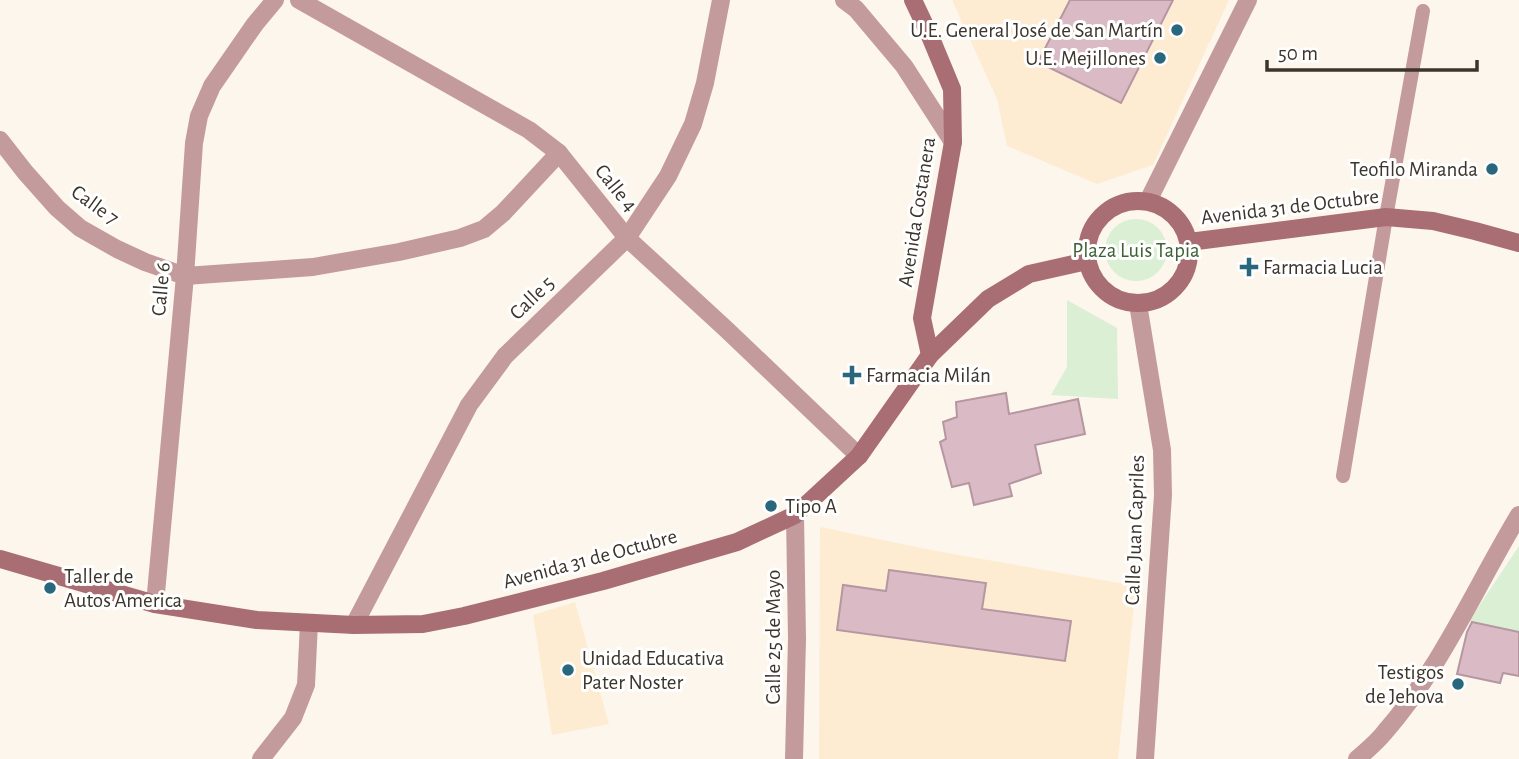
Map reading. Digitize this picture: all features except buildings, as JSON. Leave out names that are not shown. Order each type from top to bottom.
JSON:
[{"type":"main road","name":"Avenida Costanera","points":[[913,0],[952,89],[953,142],[922,318],[930,355]]},
{"type":"main road","points":[[1138,304],[1121,301],[1105,292],[1093,278],[1087,261],[1087,241],[1095,223],[1109,209],[1128,201],[1148,201]]},
{"type":"main road","name":"Avenida 31 de Octubre","points":[[1138,304],[1156,301],[1172,291],[1183,277],[1189,260],[1189,242],[1182,223],[1167,208],[1148,201]]},
{"type":"main road","name":"Avenida 31 de Octubre","points":[[1189,242],[1386,217],[1433,221],[1519,243]]},
{"type":"main road","name":"Avenida 31 de Octubre","points":[[0,559],[155,604],[257,620],[354,625],[423,624],[603,581],[737,542],[795,515],[859,456],[930,355],[988,299],[1029,274],[1087,261]]},
{"type":"street","name":"Calle 6","points":[[155,604],[185,276],[194,143],[200,116],[212,86],[275,0]]},
{"type":"street","name":"Calle 4","points":[[299,0],[529,130],[559,153],[627,239],[859,456]]},
{"type":"street","name":"Calle 5","points":[[354,625],[469,404],[505,356],[627,239],[668,176],[692,124],[705,83],[721,0]]},
{"type":"street","points":[[844,0],[856,9],[904,66],[953,142]]},
{"type":"street","points":[[1148,201],[1248,0]]},
{"type":"street","name":"Calle 7","points":[[0,140],[49,199],[80,228],[145,262],[185,276]]},
{"type":"street","points":[[185,276],[313,267],[460,239],[484,229],[503,213],[559,153]]},
{"type":"street","name":"Calle Juan Capriles","points":[[1138,304],[1162,450],[1163,495],[1145,759]]},
{"type":"street","points":[[1357,759],[1383,735],[1417,693],[1519,514]]},
{"type":"street","name":"Calle 25 de Mayo","points":[[794,759],[797,639],[795,515]]},
{"type":"street","points":[[261,759],[293,718],[306,685],[309,623]]},
{"type":"lane","points":[[1343,476],[1423,11]]},
{"type":"shaded area","points":[[952,0],[1229,0],[1153,165],[1097,184],[1007,146],[997,99]]},
{"type":"shaded area","points":[[820,527],[936,551],[1136,586],[1118,759],[819,759]]},
{"type":"shaded area","name":"Unidad Educativa Pater Noster","points":[[575,602],[609,724],[552,735],[533,615]]},
{"type":"green space","name":"Plaza Luis Tapia","points":[[1136,219],[1148,221],[1158,228],[1165,238],[1165,262],[1158,272],[1148,279],[1136,281],[1124,279],[1114,272],[1107,262],[1105,250],[1107,238],[1114,228],[1124,221]]},
{"type":"green space","points":[[1067,300],[1117,328],[1118,399],[1051,395],[1067,367]]},
{"type":"green space","points":[[1519,546],[1519,632],[1469,621]]},
{"type":"place","name":"U.E. General José de San Martín","points":[[1177,30]]},
{"type":"place","name":"U.E. Mejillones","points":[[1160,58]]},
{"type":"place","name":"Teofilo Miranda","points":[[1492,169]]},
{"type":"place","name":"Farmacia Lucia","points":[[1249,267]]},
{"type":"place","name":"Farmacia Milán","points":[[852,375]]},
{"type":"place","name":"Tipo A","points":[[771,506]]},
{"type":"place","name":"Taller de Autos America","points":[[50,588]]},
{"type":"place","name":"Unidad Educativa Pater Noster","points":[[568,670]]},
{"type":"place","name":"Testigos de Jehova","points":[[1458,684]]}]
